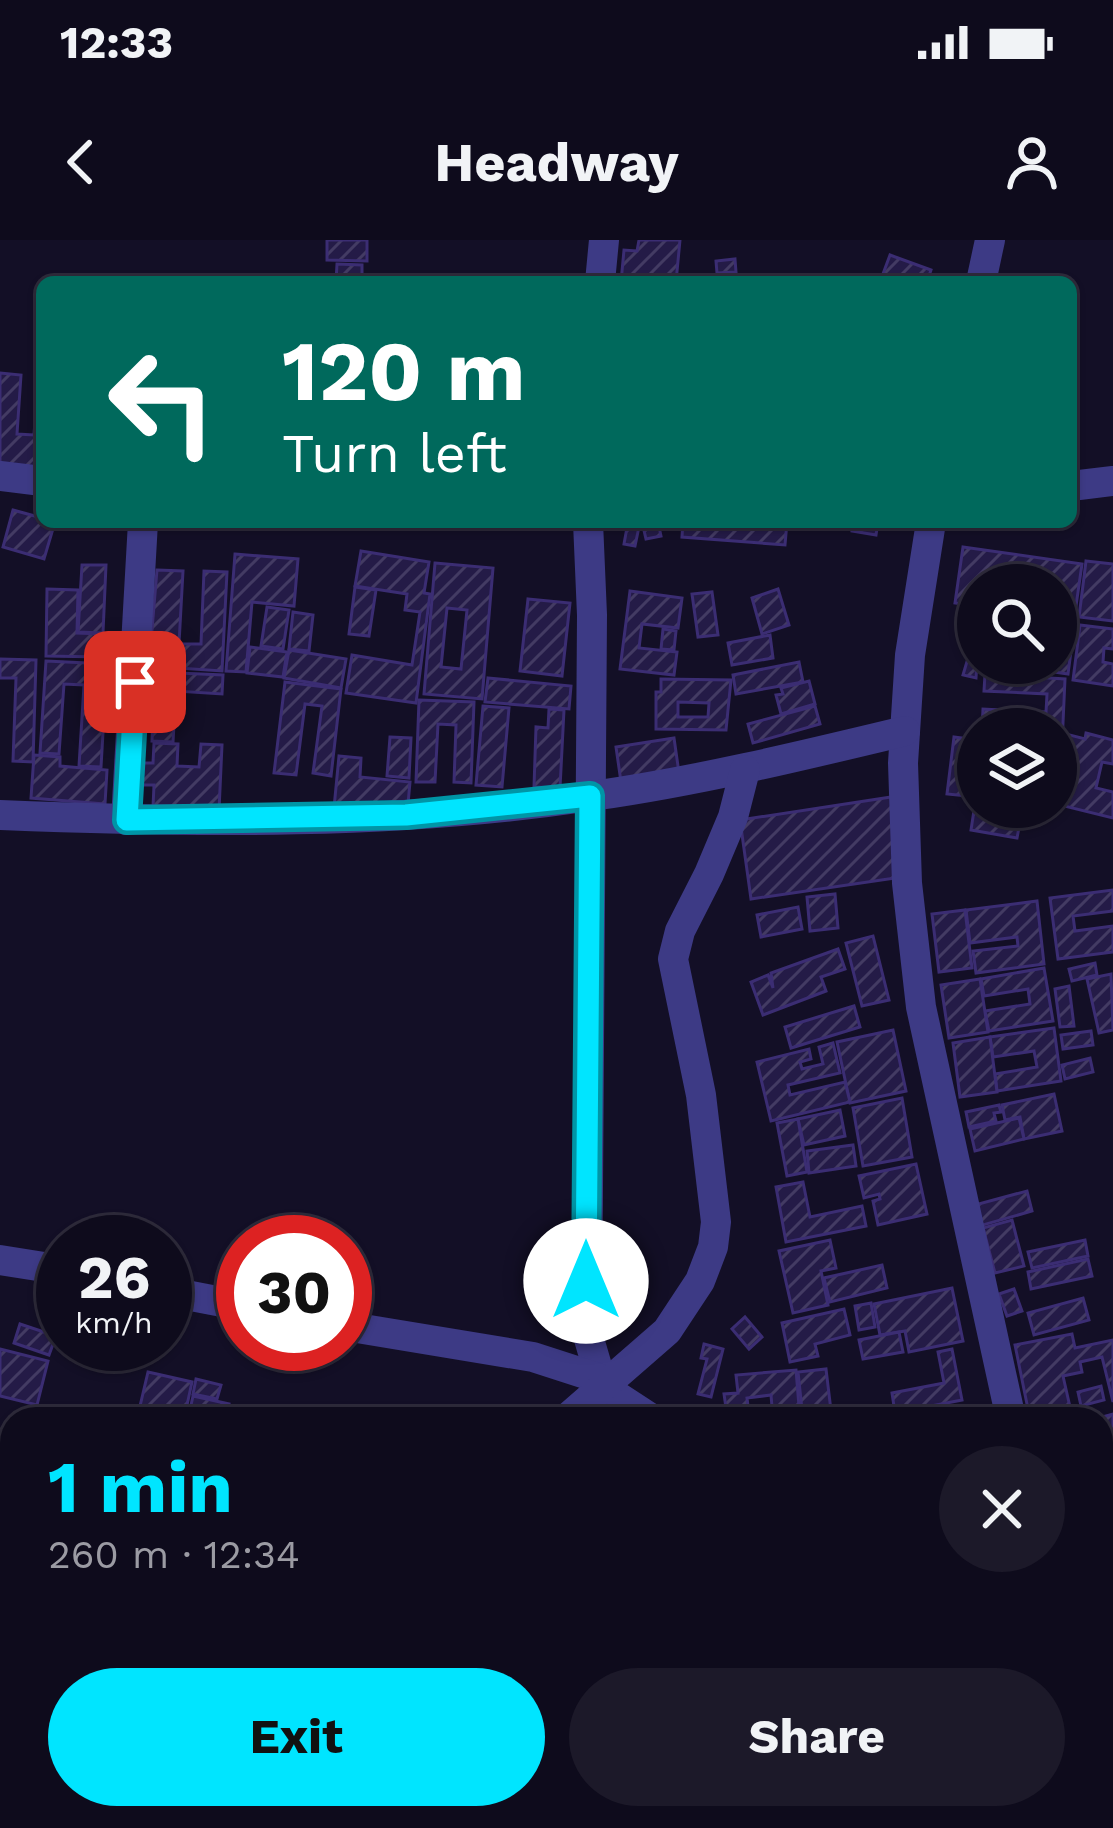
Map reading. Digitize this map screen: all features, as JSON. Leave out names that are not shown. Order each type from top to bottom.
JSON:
[{"type":"street","points":[[601,276],[604,240]]},
{"type":"street","points":[[982,276],[990,240]]},
{"type":"street","points":[[0,476],[36,480]]},
{"type":"street","points":[[1077,485],[1113,482]]},
{"type":"street","points":[[127,820],[143,528]]},
{"type":"street","points":[[588,528],[592,615],[586,1314],[590,1351],[601,1383]]},
{"type":"street","points":[[930,528],[910,655],[905,731],[907,883],[922,1007],[1008,1407]]},
{"type":"street","points":[[0,815],[127,820],[406,815],[590,796],[745,770],[905,731]]},
{"type":"street","points":[[578,1407],[668,1331],[700,1281],[712,1246],[716,1222],[701,1095],[673,959],[680,931],[733,817],[745,770]]},
{"type":"street","points":[[0,1260],[36,1266]]},
{"type":"street","points":[[372,1330],[533,1357],[601,1383],[635,1407]]},
{"type":"building","points":[[327,240],[367,240],[367,261],[327,260]]},
{"type":"building","points":[[639,240],[680,240],[677,276],[622,276],[624,250],[637,251]]},
{"type":"building","points":[[890,255],[931,270],[929,276],[882,276]]},
{"type":"building","points":[[735,259],[736,272],[717,273],[716,261]]},
{"type":"building","points":[[337,264],[362,265],[362,276],[336,276]]},
{"type":"building","points":[[0,373],[21,375],[17,434],[34,435],[36,406],[36,468],[0,466]]},
{"type":"building","points":[[13,510],[36,516],[36,528],[53,528],[44,559],[3,547]]},
{"type":"building","points":[[627,528],[639,528],[635,546],[624,544]]},
{"type":"building","points":[[643,528],[659,528],[661,536],[646,539]]},
{"type":"building","points":[[683,528],[786,528],[785,545],[682,537]]},
{"type":"building","points":[[852,528],[877,528],[876,535]]},
{"type":"building","points":[[963,547],[1082,564],[1077,599],[1077,564],[961,564]]},
{"type":"building","points":[[361,551],[429,562],[424,593],[430,594],[416,703],[346,693],[352,655],[412,665],[420,612],[405,610],[407,594],[355,586]]},
{"type":"building","points":[[235,554],[298,559],[294,606],[252,602],[246,672],[226,671]]},
{"type":"building","points":[[1086,561],[1113,564],[1113,621],[1079,617]]},
{"type":"building","points":[[435,563],[493,568],[482,699],[424,694]],"holes":[[[447,608],[467,610],[461,669],[441,667]]]},
{"type":"building","points":[[82,565],[106,565],[103,633],[78,632]]},
{"type":"building","points":[[157,570],[183,571],[179,644],[201,644],[204,571],[227,572],[222,671],[149,666]]},
{"type":"building","points":[[355,587],[376,590],[369,636],[349,634]]},
{"type":"building","points":[[47,589],[78,590],[77,633],[103,634],[102,657],[46,656]]},
{"type":"building","points":[[778,589],[789,625],[762,634],[752,598]]},
{"type":"building","points":[[630,591],[682,598],[678,628],[642,624],[639,648],[677,652],[674,675],[620,669]]},
{"type":"building","points":[[712,592],[718,635],[698,637],[692,594]]},
{"type":"building","points":[[528,599],[570,603],[562,676],[520,671]]},
{"type":"building","points":[[267,607],[289,610],[283,649],[261,646]]},
{"type":"building","points":[[293,612],[313,615],[309,651],[289,649]]},
{"type":"building","points":[[1080,625],[1113,629],[1113,649],[1104,648],[1103,662],[1113,664],[1113,686],[1077,681]]},
{"type":"building","points":[[663,629],[676,631],[674,650],[661,649]]},
{"type":"building","points":[[770,635],[773,658],[732,665],[728,643]]},
{"type":"building","points":[[250,647],[287,652],[283,677],[247,673]]},
{"type":"building","points":[[289,650],[346,659],[341,688],[284,678]]},
{"type":"building","points":[[0,659],[36,660],[33,762],[13,761],[16,678],[0,678]]},
{"type":"building","points":[[46,661],[107,664],[101,767],[79,766],[84,685],[64,684],[59,754],[40,753]]},
{"type":"building","points":[[799,662],[803,682],[736,694],[733,675]]},
{"type":"building","points":[[155,672],[223,675],[222,694],[176,691],[173,742],[152,741]]},
{"type":"building","points":[[488,678],[571,686],[569,709],[485,702]]},
{"type":"building","points":[[661,679],[731,680],[726,730],[656,729],[656,692],[661,692]],"holes":[[[678,702],[709,703],[708,717],[678,717]]]},
{"type":"building","points":[[809,681],[815,704],[781,714],[776,695],[783,694],[781,688]]},
{"type":"building","points":[[285,682],[341,689],[331,776],[313,773],[322,706],[305,704],[296,775],[274,773]]},
{"type":"building","points":[[984,684],[1065,684],[1064,708],[1046,708],[1047,694],[984,691]]},
{"type":"building","points":[[419,700],[474,702],[471,783],[454,782],[456,725],[438,724],[435,782],[416,782]]},
{"type":"building","points":[[483,706],[509,708],[502,787],[476,785]]},
{"type":"building","points":[[815,706],[820,724],[753,743],[748,724]]},
{"type":"building","points":[[549,709],[564,710],[560,788],[534,787],[536,727],[548,728]]},
{"type":"building","points":[[1086,733],[1113,740],[1113,764],[1102,762],[1096,788],[1113,792],[1113,818],[1077,809],[1077,737],[1085,739]]},
{"type":"building","points":[[390,737],[411,738],[409,778],[387,776]]},
{"type":"building","points":[[954,737],[957,737],[957,795],[947,794]]},
{"type":"building","points":[[674,738],[680,780],[622,789],[616,747]]},
{"type":"building","points":[[154,743],[178,744],[177,766],[199,767],[201,744],[222,745],[219,811],[153,807],[154,785],[140,785],[141,763],[153,763]]},
{"type":"building","points":[[34,755],[60,757],[60,766],[107,770],[105,804],[31,798]]},
{"type":"building","points":[[339,756],[361,758],[360,777],[410,782],[407,815],[334,808]]},
{"type":"building","points":[[891,797],[902,877],[751,899],[740,820]]},
{"type":"building","points":[[971,828],[1019,828],[1017,838]]},
{"type":"building","points":[[1113,890],[1113,911],[1073,916],[1075,931],[1113,926],[1113,952],[1058,959],[1050,898]]},
{"type":"building","points":[[835,894],[838,928],[810,931],[807,897]]},
{"type":"building","points":[[1037,901],[1044,964],[976,973],[973,951],[1018,946],[1017,937],[970,943],[966,910]]},
{"type":"building","points":[[798,907],[802,929],[761,937],[757,915]]},
{"type":"building","points":[[965,910],[972,968],[939,972],[932,914]]},
{"type":"building","points":[[873,936],[889,1000],[862,1006],[846,943]]},
{"type":"building","points":[[838,949],[845,969],[821,977],[826,991],[763,1015],[751,982],[768,975],[773,988],[771,973]]},
{"type":"building","points":[[1095,963],[1097,975],[1072,981],[1069,969]]},
{"type":"building","points":[[1044,968],[1053,1021],[989,1031],[985,1011],[1030,1004],[1028,989],[984,996],[981,979]]},
{"type":"building","points":[[1111,974],[1113,1030],[1099,1033],[1087,979]]},
{"type":"building","points":[[980,979],[988,1032],[949,1038],[941,985]]},
{"type":"building","points":[[1069,986],[1074,1026],[1060,1027],[1055,989]]},
{"type":"building","points":[[854,1006],[860,1027],[791,1048],[785,1027]]},
{"type":"building","points":[[1054,1028],[1061,1081],[997,1091],[995,1074],[1037,1067],[1034,1051],[993,1057],[990,1037]]},
{"type":"building","points":[[893,1030],[906,1091],[850,1103],[837,1042]]},
{"type":"building","points":[[1091,1031],[1093,1045],[1063,1049],[1061,1035]]},
{"type":"building","points":[[990,1037],[997,1092],[960,1097],[953,1043]]},
{"type":"building","points":[[833,1043],[840,1073],[788,1085],[790,1095],[845,1082],[850,1102],[771,1121],[757,1062],[809,1049],[811,1059],[800,1062],[802,1069],[823,1064],[819,1047]]},
{"type":"building","points":[[1090,1058],[1093,1072],[1065,1079],[1062,1065]]},
{"type":"building","points":[[1054,1094],[1062,1131],[1024,1139],[1020,1117],[1005,1120],[1002,1105]]},
{"type":"building","points":[[902,1098],[912,1157],[863,1166],[853,1108]]},
{"type":"building","points":[[999,1105],[996,1121],[969,1127],[966,1112]]},
{"type":"building","points":[[840,1110],[845,1136],[804,1145],[798,1119]]},
{"type":"building","points":[[1019,1118],[1024,1139],[975,1151],[970,1129]]},
{"type":"building","points":[[798,1119],[807,1172],[787,1176],[777,1123]]},
{"type":"building","points":[[853,1145],[856,1166],[809,1173],[807,1151]]},
{"type":"building","points":[[916,1164],[927,1214],[878,1225],[873,1201],[880,1199],[879,1194],[864,1198],[859,1176]]},
{"type":"building","points":[[803,1182],[810,1217],[862,1206],[866,1226],[786,1242],[776,1187]]},
{"type":"building","points":[[1027,1191],[1032,1211],[976,1227],[971,1206]]},
{"type":"building","points":[[1012,1220],[1024,1266],[995,1273],[983,1228]]},
{"type":"building","points":[[830,1240],[836,1268],[821,1271],[828,1305],[793,1313],[779,1251]]},
{"type":"building","points":[[1085,1240],[1088,1256],[1032,1268],[1028,1252]]},
{"type":"building","points":[[1088,1259],[1092,1276],[1031,1289],[1028,1272]]},
{"type":"building","points":[[882,1265],[887,1288],[830,1302],[824,1278]]},
{"type":"building","points":[[952,1288],[963,1341],[909,1352],[905,1331],[880,1335],[874,1304]]},
{"type":"building","points":[[1014,1289],[1022,1311],[1007,1316],[999,1294]]},
{"type":"building","points":[[1083,1298],[1089,1320],[1034,1335],[1028,1313]]},
{"type":"building","points":[[871,1303],[875,1327],[859,1330],[855,1306]]},
{"type":"building","points":[[844,1309],[850,1335],[815,1344],[818,1356],[790,1362],[782,1323]]},
{"type":"building","points":[[745,1317],[762,1337],[749,1349],[732,1329]]},
{"type":"building","points":[[20,1324],[36,1329],[36,1351],[14,1343]]},
{"type":"building","points":[[899,1332],[903,1352],[863,1359],[859,1340]]},
{"type":"building","points":[[1072,1334],[1075,1348],[1113,1340],[1113,1402],[1102,1357],[1080,1362],[1082,1372],[1063,1376],[1070,1407],[1028,1407],[1015,1345]]},
{"type":"building","points":[[704,1344],[723,1349],[711,1397],[698,1394],[707,1359],[701,1358]]},
{"type":"building","points":[[0,1349],[36,1358],[36,1371],[46,1371],[37,1405],[0,1396]]},
{"type":"building","points":[[952,1349],[962,1400],[894,1407],[892,1393],[944,1383],[938,1352]]},
{"type":"building","points":[[826,1369],[831,1407],[802,1407],[798,1372]]},
{"type":"building","points":[[796,1370],[799,1407],[772,1407],[771,1395],[747,1398],[748,1406],[726,1407],[724,1394],[738,1393],[736,1375]]},
{"type":"building","points":[[148,1372],[192,1382],[187,1407],[140,1407]]},
{"type":"building","points":[[196,1379],[221,1385],[217,1399],[193,1394]]},
{"type":"building","points":[[1101,1386],[1104,1400],[1081,1406],[1078,1392]]},
{"type":"building","points":[[193,1396],[229,1404],[228,1407],[191,1407]]},
{"type":"route","points":[[135,682],[127,820],[406,815],[590,796],[586,1281]]}]
